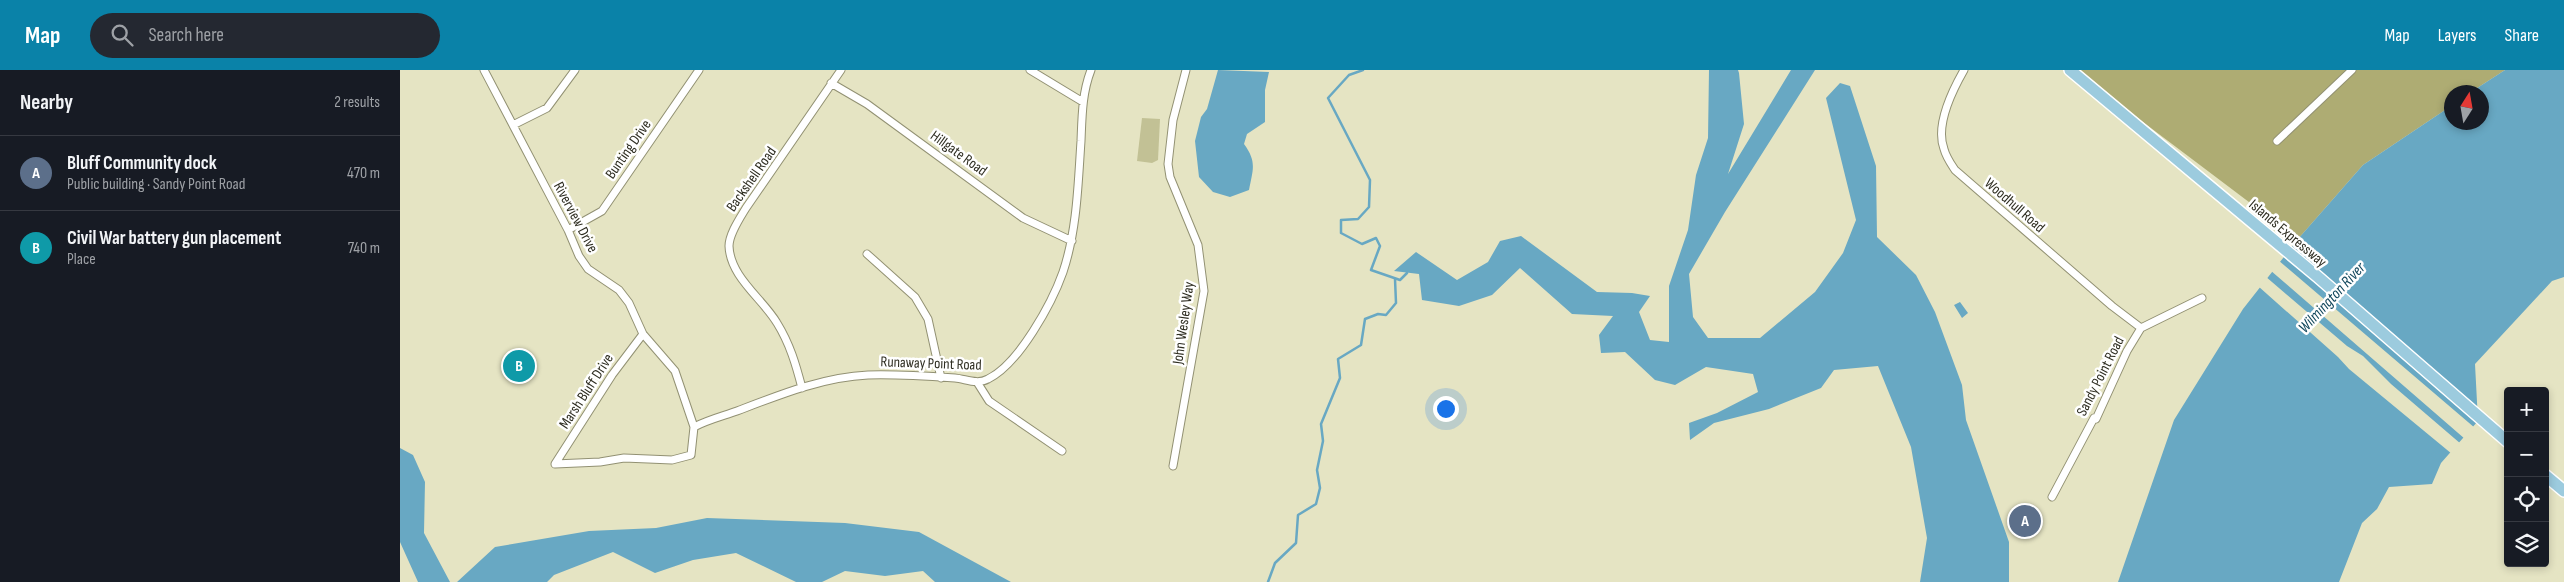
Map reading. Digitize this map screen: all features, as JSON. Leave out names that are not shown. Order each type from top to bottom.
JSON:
[{"type":"main road","name":"Islands Expressway","points":[[2070,70],[2318,277],[2504,438]]},
{"type":"main road","points":[[2547,477],[2564,491]]},
{"type":"street","name":"Riverview Drive","points":[[484,70],[568,230],[579,256],[588,269],[619,290],[624,296],[643,334],[675,371],[694,427],[691,455],[672,460],[624,458],[600,462],[554,464]]},
{"type":"street","points":[[513,125],[547,108],[575,70]]},
{"type":"street","name":"Bunting Drive","points":[[568,230],[602,211],[699,70]]},
{"type":"street","name":"Backshell Road","points":[[802,388],[789,345],[768,309],[742,278],[732,260],[729,245],[736,226],[746,208],[841,70]]},
{"type":"street","points":[[1030,70],[1082,102]]},
{"type":"street","name":"Runaway Point Road","points":[[694,427],[802,388],[867,375],[958,378],[977,382],[988,379],[1006,364],[1032,334],[1044,315],[1060,278],[1072,241],[1082,102],[1091,70]]},
{"type":"street","name":"John Wesley Way","points":[[1173,466],[1204,291],[1198,245],[1170,177],[1168,164],[1173,120],[1186,70]]},
{"type":"street","name":"Woodhull Road","points":[[1964,70],[1947,107],[1942,127],[1943,148],[1955,170],[2112,306],[2141,328]]},
{"type":"street","points":[[2277,141],[2352,70]]},
{"type":"street","name":"Hillgate Road","points":[[831,83],[867,104],[1023,218],[1072,241]]},
{"type":"street","points":[[866,254],[915,297],[928,319],[941,378]]},
{"type":"street","name":"Sandy Point Road","points":[[2052,497],[2094,418],[2096,419],[2127,351],[2141,328],[2202,298]]},
{"type":"street","name":"Marsh Bluff Drive","points":[[554,464],[612,375],[643,334]]},
{"type":"street","points":[[977,382],[989,401],[1062,450]]},
{"type":"green space","points":[[1142,118],[1160,119],[1158,160],[1152,163],[1137,161]]},
{"type":"shaded area","points":[[2074,70],[2505,70],[2482,85],[2444,85],[2444,111],[2363,165],[2298,239]]},
{"type":"water","points":[[1218,70],[1269,72],[1265,90],[1265,122],[1247,134],[1244,144],[1251,156],[1253,166],[1249,190],[1230,197],[1213,192],[1199,177],[1195,141],[1201,117],[1207,109]]},
{"type":"water","points":[[1709,70],[1738,70],[1739,73],[1744,124],[1728,174],[1791,70],[1815,70],[1725,212],[1689,274],[1693,317],[1708,338],[1760,338],[1815,292],[1843,253],[1856,220],[1826,98],[1840,83],[1850,86],[1876,166],[1877,237],[1916,275],[1935,312],[1962,385],[1966,420],[2009,542],[2009,582],[1920,582],[1927,538],[1911,447],[1878,366],[1834,370],[1821,388],[1769,409],[1714,423],[1690,440],[1689,423],[1717,413],[1758,392],[1753,374],[1706,367],[1675,385],[1655,380],[1625,352],[1601,353],[1599,335],[1613,316],[1572,314],[1520,268],[1492,295],[1459,306],[1422,300],[1419,274],[1394,271],[1416,252],[1457,280],[1488,262],[1500,241],[1521,236],[1597,292],[1632,293],[1650,296],[1639,312],[1650,340],[1669,342],[1669,286],[1688,230],[1696,175],[1708,138]]},
{"type":"water","name":"Wilmington River","points":[[2505,70],[2564,70],[2564,277],[2552,281],[2475,364],[2478,421],[2441,463],[2432,484],[2389,487],[2377,509],[2362,523],[2339,582],[2118,582],[2174,420],[2243,309],[2298,239],[2363,165],[2444,111],[2444,130],[2489,130],[2489,85],[2482,85]]},
{"type":"water","points":[[1960,302],[1968,313],[1962,318],[1954,305]]},
{"type":"water","points":[[400,448],[413,455],[425,482],[424,533],[450,582],[418,582],[400,542]]},
{"type":"water","points":[[707,518],[845,523],[919,532],[1011,582],[935,582],[923,571],[885,576],[845,571],[822,582],[796,582],[736,553],[693,560],[655,573],[613,552],[554,575],[547,582],[457,582],[495,547],[589,531],[656,528]]},
{"type":"pier","points":[[2278,260],[2475,428],[2465,439],[2270,270]]},
{"type":"pier","points":[[2265,276],[2347,346],[2363,356],[2391,384],[2461,444],[2452,454],[2349,369],[2258,286]]},
{"type":"waterway","points":[[1363,70],[1349,75],[1328,98],[1370,180],[1369,207],[1358,219],[1341,220],[1341,233],[1362,244],[1376,238],[1380,246],[1371,270],[1400,280],[1407,273]]},
{"type":"waterway","points":[[1268,582],[1275,563],[1296,543],[1298,515],[1316,504],[1320,488],[1317,470],[1323,441],[1321,424],[1340,378],[1338,359],[1361,345],[1365,319],[1378,314],[1386,315],[1396,303],[1395,279]]},
{"type":"place","name":"Civil War battery gun placement","points":[[519,366]]},
{"type":"place","name":"Bluff Community dock","points":[[2025,521]]}]
